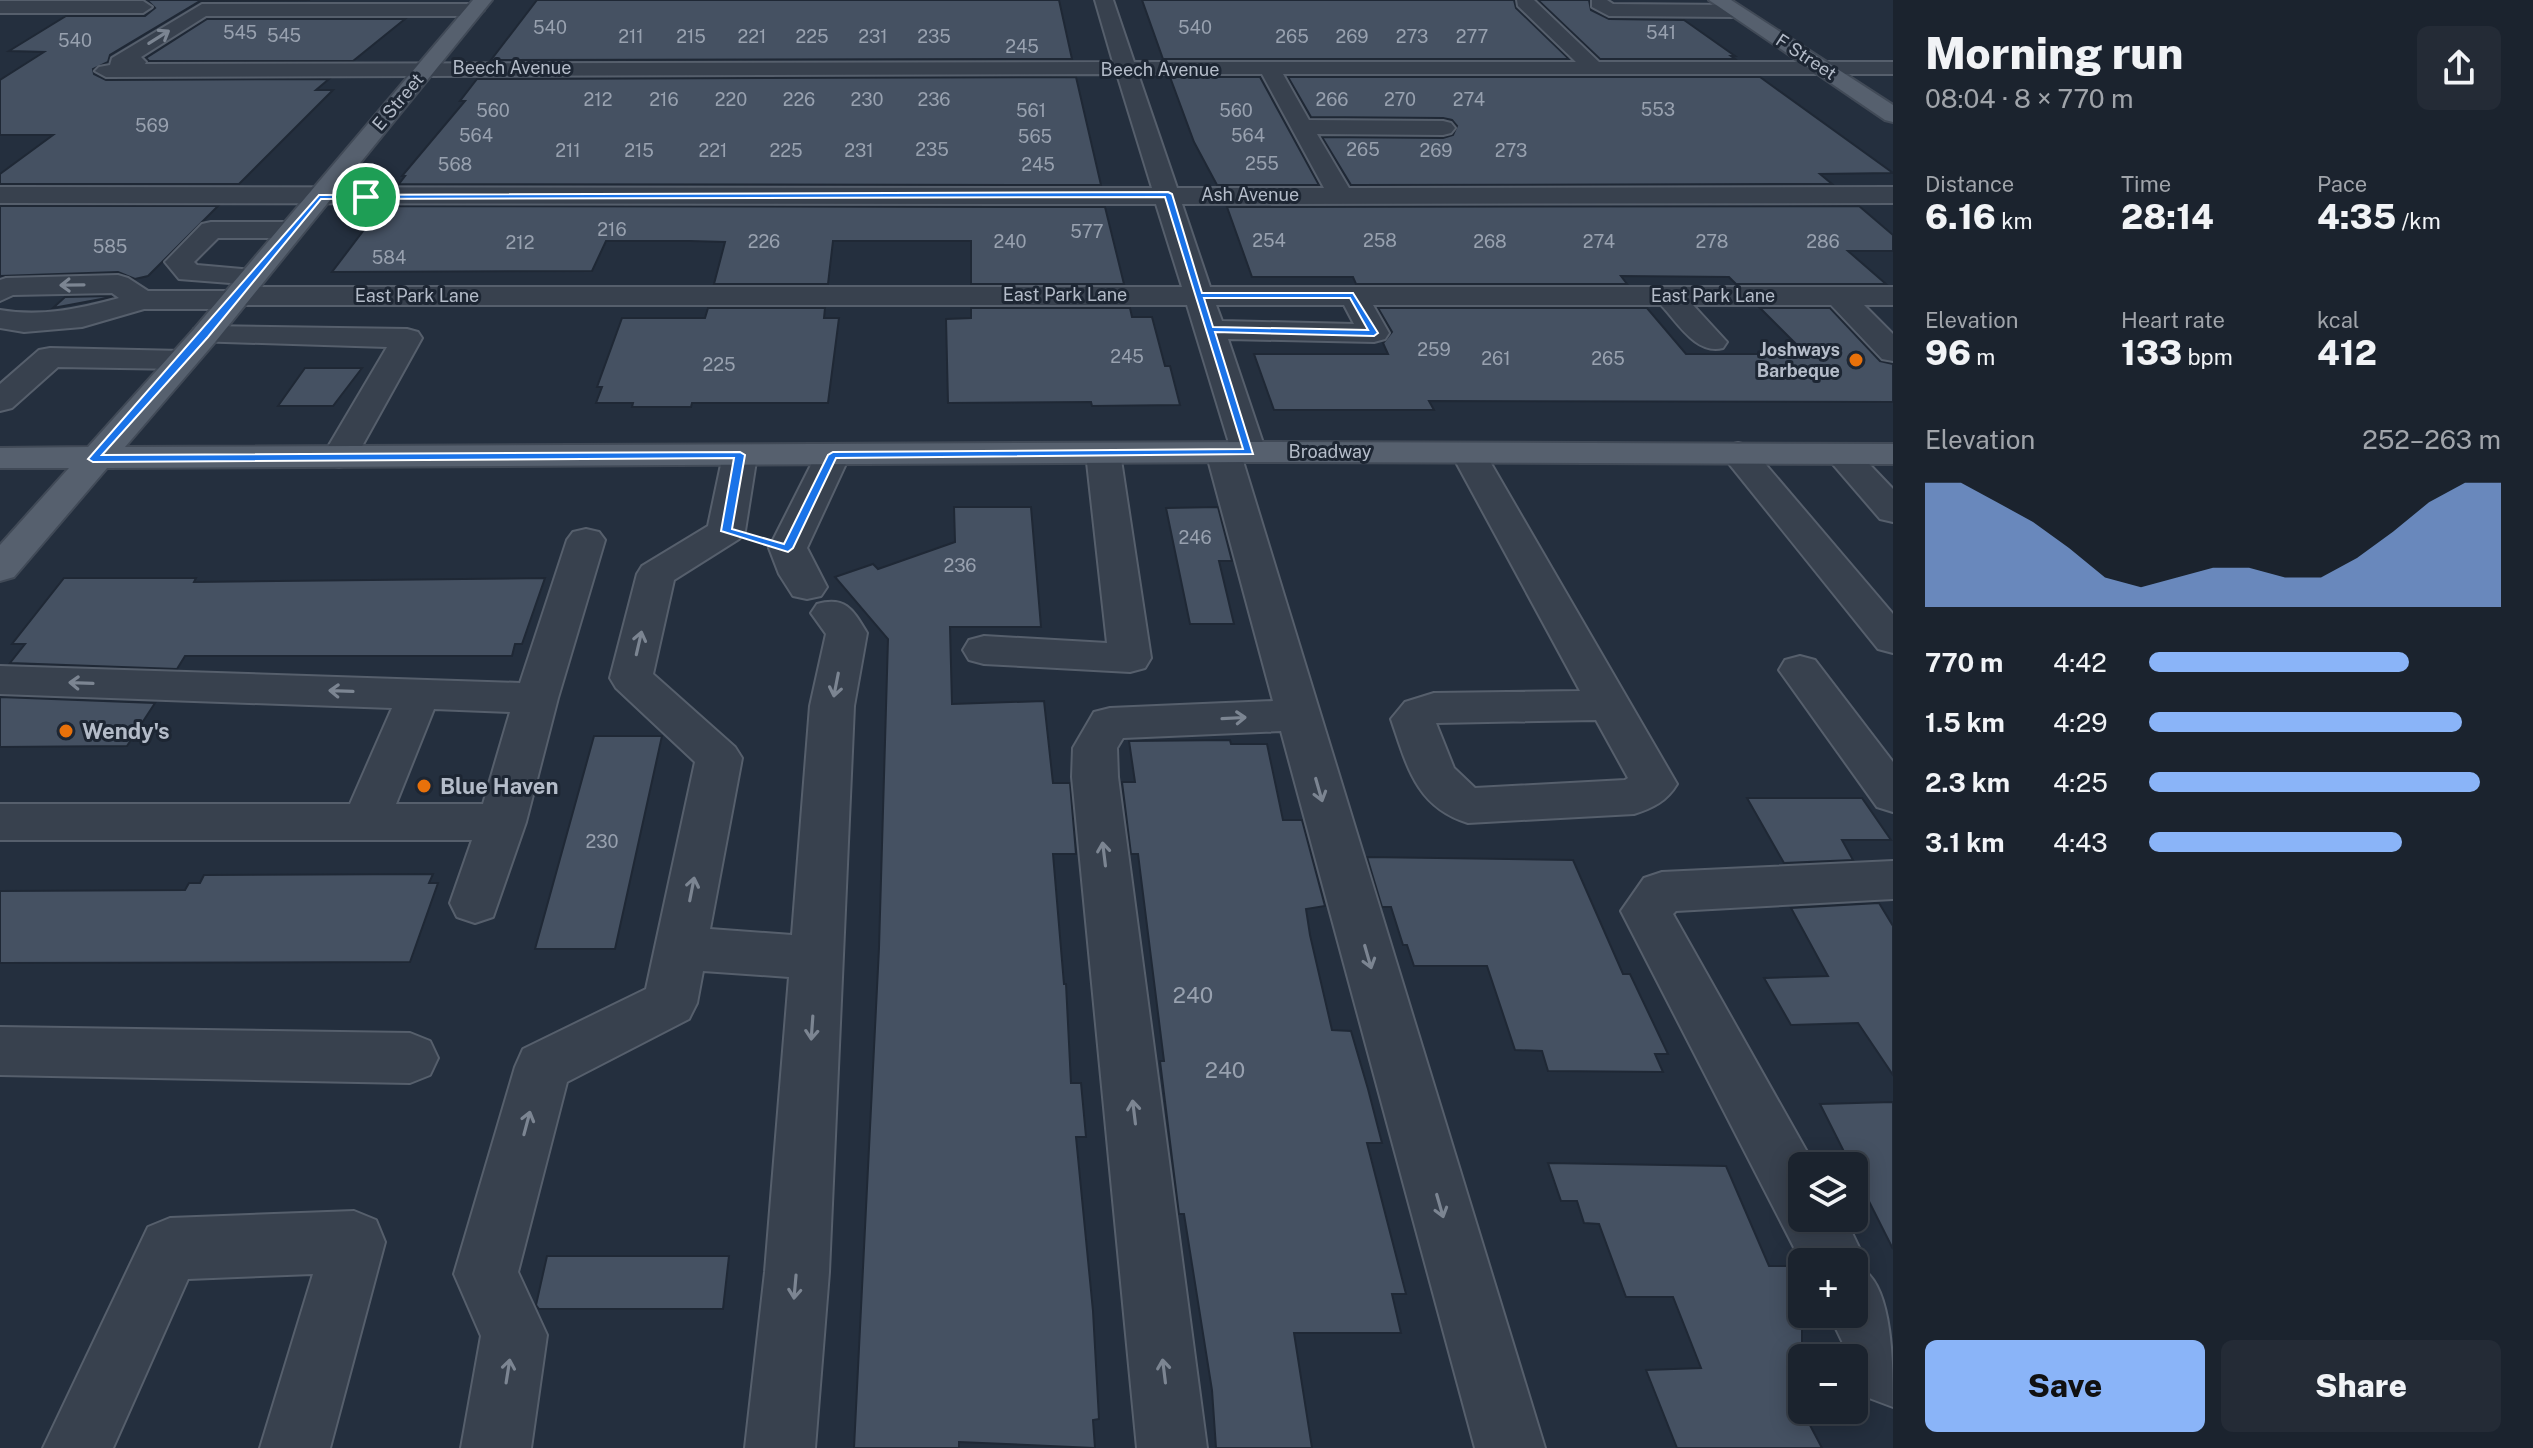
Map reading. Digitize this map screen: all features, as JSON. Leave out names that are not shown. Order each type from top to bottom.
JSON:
[{"type":"main road","name":"E Street","points":[[7,551],[205,335],[479,5]]},
{"type":"main road","name":"F Street","points":[[1726,5],[1893,115]]},
{"type":"main road","name":"Broadway","points":[[0,458],[1236,452],[1893,454]]},
{"type":"street","points":[[338,0],[335,3],[479,5]]},
{"type":"street","points":[[1104,0],[1210,330],[1297,715],[1510,1448]]},
{"type":"street","points":[[1525,2],[1594,68]]},
{"type":"street","points":[[1599,3],[1609,10],[1726,5]]},
{"type":"street","points":[[428,66],[119,62],[202,10],[479,5]]},
{"type":"street","points":[[0,7],[143,7]]},
{"type":"street","points":[[106,71],[428,66]]},
{"type":"street","name":"Beech Avenue","points":[[428,66],[1126,70],[1893,68]]},
{"type":"street","points":[[1270,70],[1340,195]]},
{"type":"street","points":[[1303,127],[1443,128]]},
{"type":"street","name":"Ash Avenue","points":[[0,195],[1893,195]]},
{"type":"street","points":[[241,291],[189,273],[179,262],[211,230],[291,230]]},
{"type":"street","points":[[0,292],[6,287],[118,284],[142,300]]},
{"type":"street","points":[[0,319],[24,323],[82,318],[142,300],[241,291]]},
{"type":"street","name":"East Park Lane","points":[[241,291],[1893,296]]},
{"type":"street","points":[[1210,330],[1374,333],[1353,295]]},
{"type":"street","points":[[1669,296],[1712,342]]},
{"type":"street","points":[[1839,296],[1893,352]]},
{"type":"street","points":[[205,335],[407,338],[339,457]]},
{"type":"street","points":[[0,401],[50,357],[182,360]]},
{"type":"street","points":[[984,650],[1130,658],[1103,453]]},
{"type":"street","points":[[1468,453],[1654,784],[1634,797],[1468,806],[1453,799],[1438,786],[1413,719],[1420,713],[1434,708],[1608,705]]},
{"type":"street","points":[[1738,453],[1893,640]]},
{"type":"street","points":[[1841,454],[1893,511]]},
{"type":"street","points":[[726,531],[740,455]]},
{"type":"street","points":[[780,1448],[797,1272],[832,706],[847,633],[798,574],[788,548],[833,455]]},
{"type":"street","points":[[496,1448],[514,1335],[486,1274],[543,1067],[670,1003],[719,758],[631,678],[656,574],[726,531],[788,548]]},
{"type":"street","points":[[475,903],[586,540]]},
{"type":"street","points":[[1800,670],[1893,795]]},
{"type":"street","points":[[0,680],[536,698]]},
{"type":"street","points":[[366,821],[419,694]]},
{"type":"street","points":[[1172,1448],[1095,777],[1095,748],[1110,723],[1297,715]]},
{"type":"street","points":[[0,822],[502,822]]},
{"type":"street","points":[[1788,1175],[1646,911],[1662,892],[1893,880]]},
{"type":"street","points":[[681,948],[816,958]]},
{"type":"street","points":[[0,1051],[410,1058]]},
{"type":"street","points":[[78,1448],[170,1249],[354,1242],[295,1448]]},
{"type":"street","points":[[1868,1325],[1893,1374]]},
{"type":"building","points":[[147,0],[310,0],[200,1],[110,55],[108,62],[93,69],[94,74],[106,80],[329,79],[316,90],[333,90],[239,184],[0,184],[0,174],[53,135],[0,135],[0,80],[44,52],[9,51],[66,16],[145,16],[155,8]]},
{"type":"building","points":[[537,0],[1059,0],[1072,59],[491,60]]},
{"type":"building","points":[[1142,0],[1514,0],[1516,8],[1569,59],[1163,59]]},
{"type":"building","points":[[1538,0],[1589,0],[1591,10],[1609,19],[1684,20],[1735,59],[1600,59]]},
{"type":"building","points":[[207,19],[405,19],[353,61],[149,61],[146,58]]},
{"type":"building","points":[[1076,77],[1101,185],[399,184],[405,176],[402,176],[465,101],[460,101],[477,79]]},
{"type":"building","points":[[1170,77],[1260,77],[1319,185],[1217,185],[1194,142]]},
{"type":"building","points":[[1288,77],[1760,77],[1893,173],[1820,174],[1832,184],[1351,185],[1322,137],[1443,138],[1453,135],[1457,126],[1452,120],[1443,118],[1311,117]]},
{"type":"building","points":[[0,206],[218,206],[148,276],[135,279],[118,272],[0,276]]},
{"type":"building","points":[[382,206],[1105,207],[1124,284],[971,284],[971,241],[833,241],[828,284],[714,284],[725,242],[690,241],[606,241],[592,271],[332,272]]},
{"type":"building","points":[[1859,206],[1893,235],[1893,251],[1848,251],[1886,284],[1736,284],[1729,277],[1621,276],[1627,284],[1356,284],[1353,277],[1252,277],[1227,207]]},
{"type":"building","points":[[111,296],[112,297],[53,308],[65,297]]},
{"type":"building","points":[[708,308],[825,308],[824,318],[839,318],[828,403],[692,403],[691,407],[632,407],[633,403],[596,403],[602,387],[597,387],[622,318],[705,318]]},
{"type":"building","points":[[971,308],[1130,308],[1132,317],[1152,317],[1165,366],[1170,366],[1180,405],[948,403],[946,319],[971,318]]},
{"type":"building","points":[[1378,308],[1647,308],[1686,354],[1806,354],[1760,308],[1830,308],[1880,361],[1893,364],[1893,402],[1429,401],[1434,410],[1274,410],[1254,354],[1388,354],[1383,343],[1392,332]]},
{"type":"building","points":[[305,368],[362,368],[333,406],[278,406]]},
{"type":"building","points":[[954,507],[1031,507],[1041,627],[950,627],[952,704],[1044,701],[1053,783],[1070,783],[1076,854],[1053,854],[1066,984],[1071,1083],[1081,1083],[1086,1137],[1076,1137],[1093,1311],[1099,1419],[1093,1420],[1095,1448],[959,1442],[959,1448],[854,1448],[879,948],[888,639],[835,577],[873,564],[878,569],[955,542]]},
{"type":"building","points":[[1218,507],[1232,561],[1219,561],[1234,624],[1190,624],[1166,508]]},
{"type":"building","points":[[64,578],[196,578],[194,582],[545,578],[522,644],[515,644],[512,656],[185,656],[177,669],[10,663],[25,644],[12,644]]},
{"type":"building","points":[[0,697],[155,703],[127,746],[0,747]]},
{"type":"building","points":[[594,736],[662,736],[615,949],[535,949]]},
{"type":"building","points":[[1230,740],[1231,744],[1267,744],[1283,820],[1302,820],[1325,906],[1306,909],[1310,935],[1332,1030],[1351,1031],[1368,1089],[1382,1143],[1367,1143],[1406,1294],[1392,1294],[1401,1333],[1294,1333],[1312,1448],[1216,1448],[1212,1390],[1184,1214],[1179,1214],[1160,1061],[1164,1061],[1138,854],[1131,854],[1122,782],[1135,782],[1129,741]]},
{"type":"building","points":[[1747,798],[1862,798],[1891,840],[1842,840],[1853,860],[1784,863]]},
{"type":"building","points":[[1367,857],[1573,860],[1623,974],[1630,974],[1668,1054],[1655,1054],[1663,1072],[1548,1071],[1542,1051],[1515,1050],[1487,966],[1414,966],[1407,945],[1403,945],[1391,907],[1382,907]]},
{"type":"building","points":[[433,874],[429,883],[438,883],[410,962],[0,963],[0,891],[185,890],[189,883],[200,883],[204,875]]},
{"type":"building","points":[[1879,903],[1893,926],[1893,1075],[1858,1023],[1791,1025],[1764,978],[1828,976],[1791,908]]},
{"type":"building","points":[[1893,1102],[1893,1249],[1868,1199],[1868,1152],[1844,1152],[1820,1104]]},
{"type":"building","points":[[1548,1163],[1726,1166],[1769,1266],[1788,1266],[1788,1328],[1802,1328],[1802,1344],[1788,1344],[1788,1424],[1809,1424],[1822,1448],[1677,1448],[1646,1370],[1701,1368],[1673,1297],[1626,1297],[1599,1224],[1584,1223],[1577,1201],[1561,1201]]},
{"type":"building","points":[[547,1256],[729,1256],[723,1309],[539,1309],[536,1305]]},
{"type":"place","name":"Joshways Barbeque","points":[[1856,360]]},
{"type":"place","name":"Wendy's","points":[[66,731]]},
{"type":"place","name":"Blue Haven","points":[[424,786]]},
{"type":"route","points":[[366,197],[319,197],[205,335],[93,459],[740,455],[726,531],[788,548],[833,455],[1249,452],[1236,410],[1210,330],[1199,295],[1353,295],[1374,333],[1210,330],[1199,295],[1168,194],[366,197]]}]
